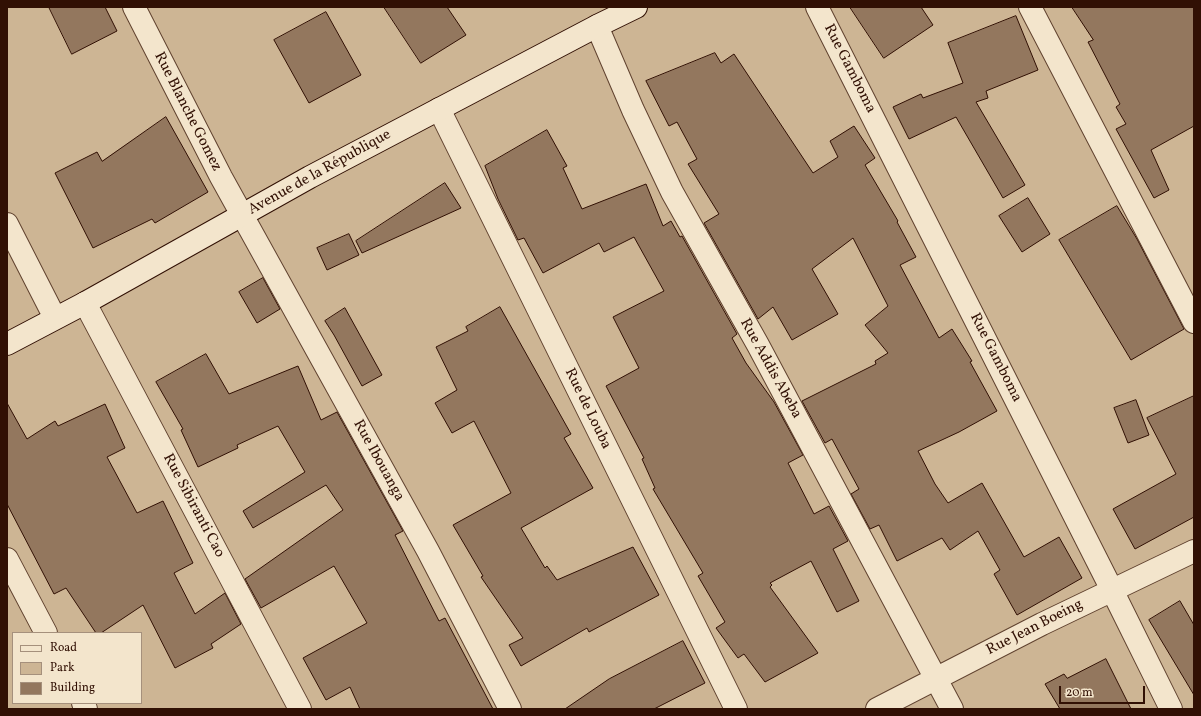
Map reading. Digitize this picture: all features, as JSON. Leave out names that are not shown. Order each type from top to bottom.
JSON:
[{"type":"street","name":"Rue Blanche Gomez","points":[[134,7],[242,216]]},
{"type":"street","name":"Avenue de la République","points":[[7,344],[85,303],[310,178],[597,26],[636,7]]},
{"type":"street","name":"Rue Gamboma","points":[[818,7],[1171,709]]},
{"type":"street","points":[[1030,7],[1194,322]]},
{"type":"street","name":"Rue Addis Abeba","points":[[597,26],[633,110],[672,192],[758,345],[952,709]]},
{"type":"street","name":"Rue de Louba","points":[[439,109],[736,709]]},
{"type":"street","name":"Rue Ibouanga","points":[[242,216],[424,544],[510,709]]},
{"type":"street","points":[[7,224],[55,318]]},
{"type":"street","name":"Rue Sibiranti Cao","points":[[85,303],[300,709]]},
{"type":"street","name":"Rue Jean Boeing","points":[[877,709],[1112,590],[1194,551]]},
{"type":"street","points":[[7,559],[45,632]]},
{"type":"green space","points":[[7,7],[1194,7],[1194,709],[7,709]]},
{"type":"building","points":[[49,7],[105,7],[117,31],[72,54]]},
{"type":"building","points":[[384,7],[447,7],[466,35],[421,63]]},
{"type":"building","points":[[850,7],[921,7],[933,25],[884,58]]},
{"type":"building","points":[[1072,7],[1194,7],[1194,126],[1151,150],[1169,190],[1154,198],[1116,129],[1126,124],[1116,107],[1120,104],[1088,42],[1093,40]]},
{"type":"building","points":[[326,12],[361,75],[309,103],[274,40]]},
{"type":"building","points":[[1016,16],[1038,70],[986,91],[988,98],[976,102],[1025,185],[1003,198],[956,117],[909,139],[893,107],[921,94],[923,98],[963,83],[948,43]]},
{"type":"building","points":[[715,53],[721,63],[734,54],[813,173],[838,157],[830,141],[854,126],[875,158],[865,165],[898,221],[897,222],[916,257],[900,265],[939,338],[952,329],[972,361],[970,362],[997,411],[959,432],[918,451],[935,484],[948,503],[982,483],[1024,557],[1059,537],[1082,578],[1017,615],[994,574],[1000,570],[978,531],[950,550],[942,538],[897,561],[879,525],[870,529],[851,494],[859,489],[832,439],[825,443],[802,401],[876,364],[875,361],[888,353],[865,325],[888,306],[853,238],[812,269],[838,314],[792,340],[773,307],[758,319],[704,223],[719,214],[688,164],[697,159],[677,122],[669,126],[646,81]]},
{"type":"building","points":[[166,117],[208,192],[155,223],[152,219],[93,248],[55,173],[97,152],[102,161]]},
{"type":"building","points":[[547,130],[567,166],[563,168],[582,209],[646,184],[663,226],[671,221],[680,237],[682,236],[737,334],[732,338],[746,363],[774,402],[803,455],[788,463],[814,514],[829,506],[848,541],[833,549],[859,601],[837,612],[811,561],[770,583],[772,585],[770,587],[818,653],[765,682],[744,654],[738,658],[716,628],[725,622],[698,576],[703,573],[653,489],[655,488],[642,459],[644,458],[606,386],[639,368],[613,317],[664,291],[634,237],[604,252],[599,243],[543,273],[524,238],[518,240],[498,199],[485,166]]},
{"type":"building","points":[[445,183],[461,208],[362,253],[356,241]]},
{"type":"building","points":[[1028,198],[1050,234],[1022,252],[999,216]]},
{"type":"building","points":[[1117,206],[1137,239],[1184,329],[1131,360],[1059,240]]},
{"type":"building","points":[[349,234],[359,255],[327,270],[317,248]]},
{"type":"building","points":[[263,278],[280,309],[257,323],[239,292]]},
{"type":"building","points":[[500,307],[571,434],[564,438],[593,488],[521,528],[545,568],[547,566],[557,580],[633,547],[659,595],[589,632],[587,628],[521,666],[509,645],[523,638],[481,577],[483,576],[453,525],[511,493],[474,421],[452,433],[435,403],[457,390],[436,347],[468,331],[466,327]]},
{"type":"building","points":[[345,308],[382,375],[362,386],[325,321]]},
{"type":"building","points":[[206,354],[229,394],[298,366],[321,420],[337,412],[403,531],[395,535],[439,621],[445,618],[493,709],[360,709],[350,687],[326,700],[303,658],[367,623],[334,566],[261,608],[245,579],[343,510],[326,485],[253,528],[243,511],[305,472],[278,426],[237,445],[238,448],[198,467],[181,430],[183,429],[156,382]]},
{"type":"building","points":[[1194,396],[1194,517],[1135,549],[1113,509],[1176,474],[1147,418]]},
{"type":"building","points":[[1136,400],[1149,435],[1128,443],[1114,408]]},
{"type":"building","points":[[7,403],[27,439],[55,421],[58,426],[105,404],[125,448],[107,457],[137,513],[163,501],[193,563],[174,573],[195,614],[225,593],[241,624],[211,644],[213,648],[175,668],[143,605],[102,632],[95,632],[66,588],[54,594],[7,504]]},
{"type":"building","points":[[1180,601],[1194,625],[1194,695],[1149,620]]},
{"type":"building","points":[[683,641],[705,683],[654,709],[565,709],[609,679]]},
{"type":"building","points":[[1106,659],[1131,709],[1060,709],[1045,684],[1064,674],[1067,678]]}]
